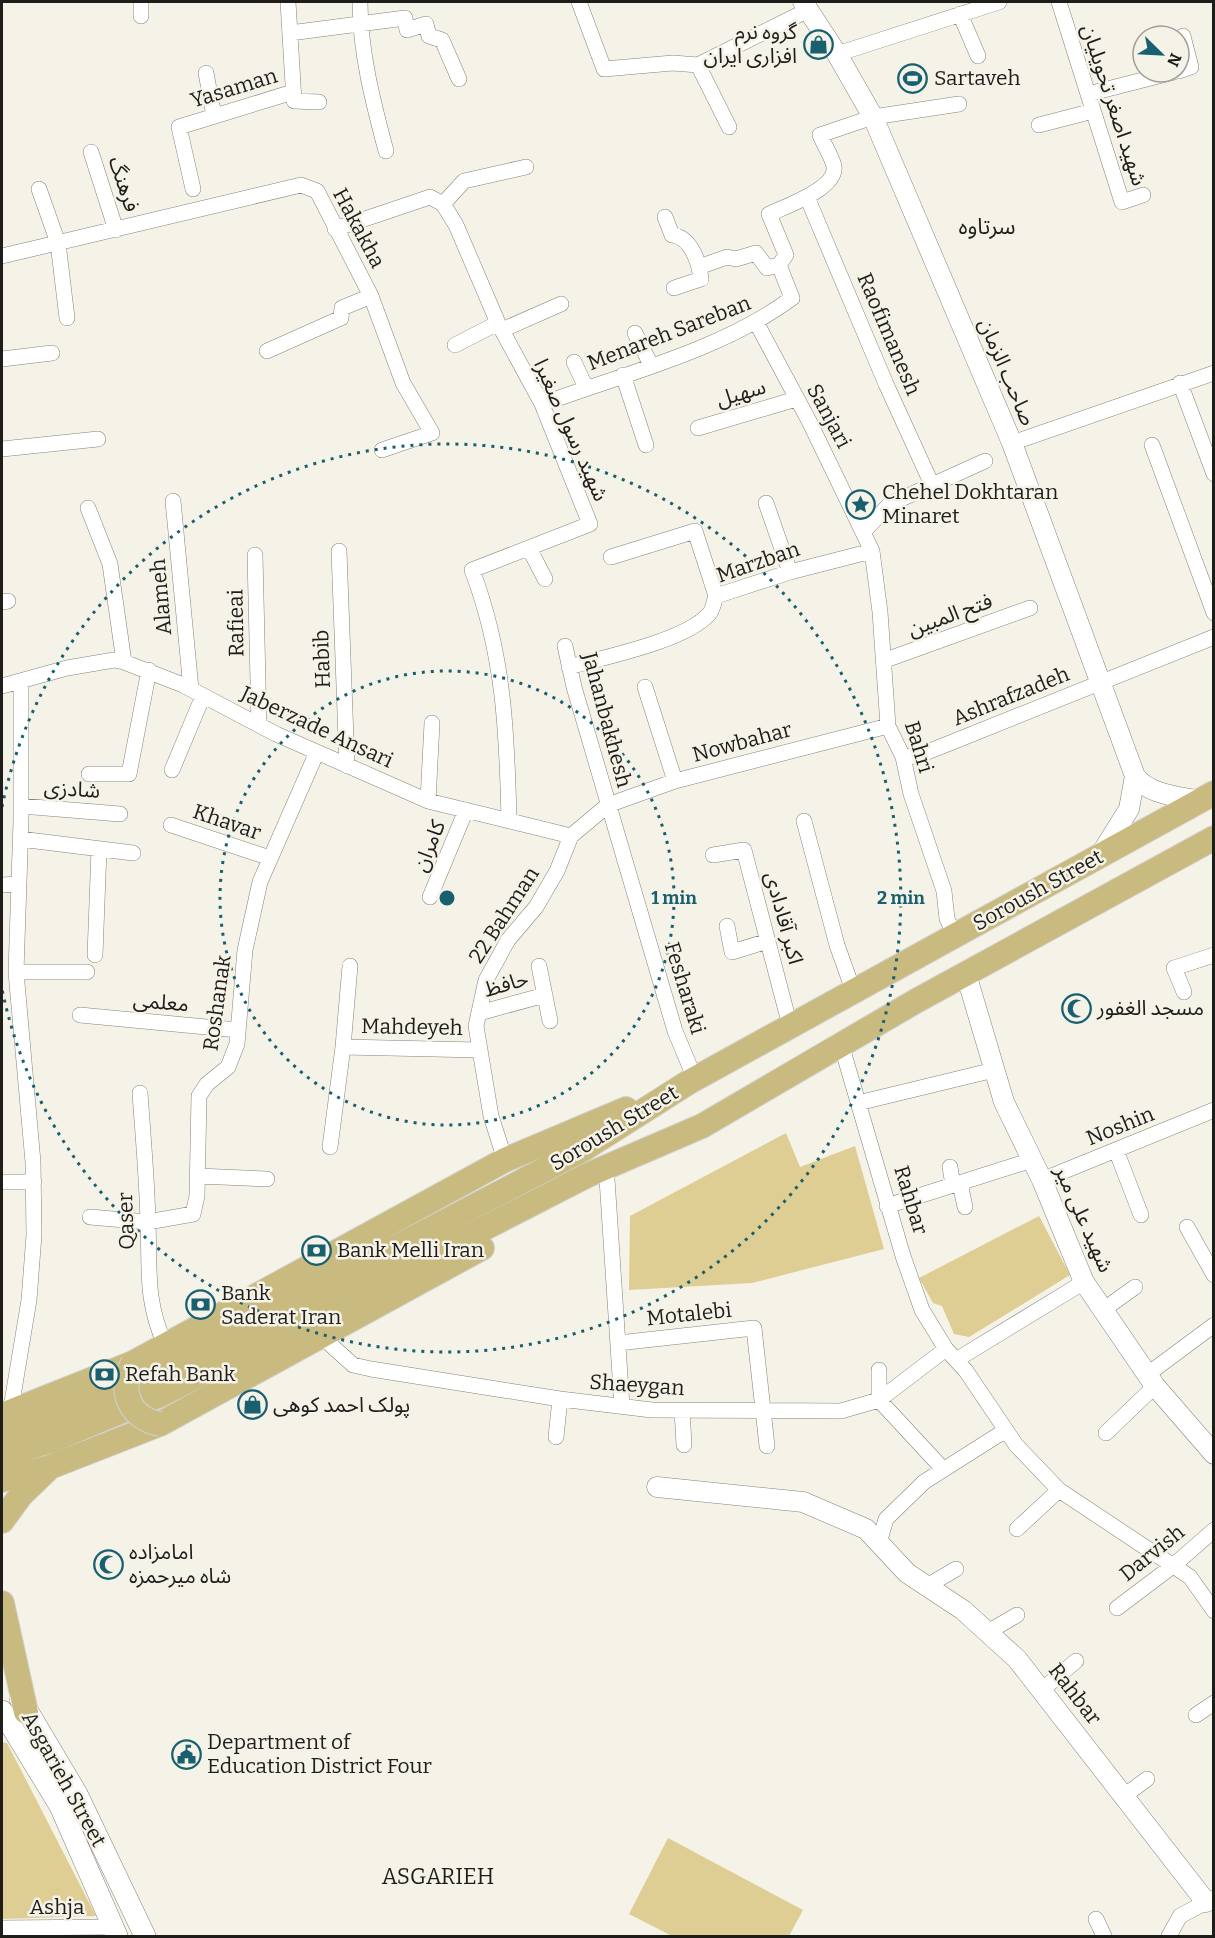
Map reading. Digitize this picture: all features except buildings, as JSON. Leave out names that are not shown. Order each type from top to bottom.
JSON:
[{"type":"main road","name":"Soroush Street","points":[[4,1419],[46,1422],[149,1376],[582,1150],[692,1081],[853,990],[1207,797]]},
{"type":"main road","name":"Soroush Street","points":[[2,1456],[53,1440],[160,1395],[588,1175],[702,1126],[841,1044],[1214,838]]},
{"type":"main road","points":[[4,1419],[134,1363],[505,1160],[692,1081]]},
{"type":"main road","points":[[2,1480],[50,1467],[160,1424],[702,1126]]},
{"type":"main road","points":[[134,1363],[128,1373],[126,1396],[139,1416],[160,1424]]},
{"type":"main road","points":[[2,1521],[21,1495],[50,1467]]},
{"type":"main road","points":[[2,1603],[26,1712]]},
{"type":"main road","name":"Asgarieh Street","points":[[2,1653],[26,1712],[77,1794],[145,1936]]},
{"type":"main road","name":"Asgarieh Street","points":[[2,1712],[60,1806],[115,1932]]},
{"type":"street","points":[[288,2],[294,101],[319,102]]},
{"type":"street","points":[[360,2],[360,24],[367,76],[386,151]]},
{"type":"street","points":[[579,2],[604,69],[674,63],[698,64],[805,6]]},
{"type":"street","points":[[837,54],[999,2]]},
{"type":"street","name":"شهید اصغر تحویلیان","points":[[1059,2],[1122,201],[1143,195]]},
{"type":"street","name":"صاحب الزمان","points":[[805,6],[837,54],[873,117],[1012,443],[1135,776]]},
{"type":"street","points":[[960,14],[978,56]]},
{"type":"street","points":[[290,33],[405,18],[407,30],[426,24],[429,36],[442,40],[459,79]]},
{"type":"street","points":[[698,64],[729,127]]},
{"type":"street","points":[[206,73],[214,116]]},
{"type":"street","points":[[1088,94],[1131,83]]},
{"type":"street","name":"Yasaman","points":[[193,189],[179,127],[293,92]]},
{"type":"street","points":[[873,117],[958,104]]},
{"type":"street","points":[[1039,125],[1093,111]]},
{"type":"street","name":"Menareh Sareban","points":[[542,404],[651,365],[756,322],[792,298],[779,266],[786,255],[769,214],[807,197],[826,184],[834,174],[834,166],[820,135],[873,117]]},
{"type":"street","name":"فرهنگ","points":[[91,152],[116,230]]},
{"type":"street","points":[[335,230],[430,197],[443,204],[464,181],[526,167]]},
{"type":"street","name":"Hakakha","points":[[2,256],[301,185],[316,191],[371,296],[403,383],[432,432],[381,450]]},
{"type":"street","points":[[39,189],[58,243],[67,318]]},
{"type":"street","name":"Raofimanesh","points":[[807,197],[886,384],[933,486]]},
{"type":"street","name":"شهید رسول صغیرا","points":[[443,204],[456,225],[500,327],[542,404],[590,524],[472,570],[485,603],[498,659],[507,746],[509,820]]},
{"type":"street","points":[[665,217],[672,235],[682,236],[687,242],[699,267],[701,279],[674,288]]},
{"type":"street","points":[[699,267],[727,256],[736,259],[756,253],[767,268],[779,266]]},
{"type":"street","points":[[267,351],[341,318],[342,308],[371,296]]},
{"type":"street","points":[[455,345],[561,304]]},
{"type":"street","name":"Sanjari","points":[[756,322],[864,531]]},
{"type":"street","points":[[636,333],[651,365]]},
{"type":"street","points":[[2,360],[52,353]]},
{"type":"street","points":[[574,362],[586,388]]},
{"type":"street","points":[[1012,443],[1214,373]]},
{"type":"street","points":[[623,375],[646,446]]},
{"type":"street","points":[[1180,383],[1214,474]]},
{"type":"street","name":"سهیل","points":[[698,428],[796,399]]},
{"type":"street","points":[[2,449],[98,439]]},
{"type":"street","points":[[1152,446],[1214,613]]},
{"type":"street","points":[[864,531],[891,504],[986,460]]},
{"type":"street","name":"Alameh","points":[[173,501],[197,693]]},
{"type":"street","points":[[766,503],[790,572]]},
{"type":"street","points":[[88,508],[110,564],[124,662]]},
{"type":"street","points":[[611,557],[695,531],[716,596]]},
{"type":"street","name":"Bahri","points":[[864,531],[872,551],[888,726],[903,757],[911,794],[944,891],[947,919],[956,935]]},
{"type":"street","points":[[529,548],[545,579]]},
{"type":"street","name":"Habib","points":[[339,551],[347,766]]},
{"type":"street","name":"Marzban","points":[[569,667],[654,643],[684,631],[710,613],[716,596],[790,572],[872,551]]},
{"type":"street","name":"Rafieai","points":[[255,555],[259,724]]},
{"type":"street","name":"فتح المبین","points":[[883,661],[1030,608]]},
{"type":"street","points":[[1100,682],[1214,637]]},
{"type":"street","name":"Jahanbakhesh","points":[[565,646],[608,805]]},
{"type":"street","name":"Jaberzade Ansari","points":[[2,686],[67,668],[114,660],[124,662],[149,670],[317,752],[428,801],[571,836]]},
{"type":"street","points":[[89,774],[129,774],[149,670]]},
{"type":"street","points":[[4,1419],[29,1300],[34,1235],[34,1182],[16,972],[21,806],[21,681]]},
{"type":"street","name":"Ashrafzadeh","points":[[903,757],[917,756],[1100,682]]},
{"type":"street","points":[[645,687],[675,781]]},
{"type":"street","points":[[172,770],[197,693]]},
{"type":"street","points":[[428,801],[432,723]]},
{"type":"street","name":"Nowbahar","points":[[608,805],[675,781],[888,726]]},
{"type":"street","name":"Roshanak","points":[[148,1222],[194,1214],[198,1176],[199,1096],[207,1084],[228,1067],[237,1044],[245,950],[260,882],[317,752]]},
{"type":"street","points":[[1135,776],[1140,783],[1150,789],[1207,797]]},
{"type":"street","points":[[1101,855],[1129,809],[1135,776]]},
{"type":"street","points":[[571,836],[608,805]]},
{"type":"street","name":"Fesharaki","points":[[608,805],[675,1032],[692,1081]]},
{"type":"street","name":"شادزی","points":[[21,806],[120,814]]},
{"type":"street","name":"کامران","points":[[430,897],[466,810]]},
{"type":"street","points":[[804,821],[837,945],[853,990]]},
{"type":"street","name":"Khavar","points":[[171,825],[270,858]]},
{"type":"street","name":"22 Bahman","points":[[505,1160],[491,1116],[476,1026],[486,980],[508,940],[536,907],[557,871],[571,836]]},
{"type":"street","points":[[20,840],[133,853]]},
{"type":"street","points":[[95,955],[99,849]]},
{"type":"street","name":"اکبر آقادادی","points":[[713,855],[744,850],[790,1026]]},
{"type":"street","points":[[2,885],[19,884]]},
{"type":"street","points":[[727,926],[732,952],[768,941]]},
{"type":"street","points":[[1184,992],[1174,968],[1214,956]]},
{"type":"street","name":"Mahdeyeh","points":[[330,1147],[351,966]]},
{"type":"street","name":"حافظ","points":[[539,966],[550,1021]]},
{"type":"street","points":[[16,972],[87,972]]},
{"type":"street","name":"شهید علی میر","points":[[966,974],[1004,1102],[1042,1180],[1084,1282],[1151,1380],[1214,1454]]},
{"type":"street","name":"حافظ","points":[[479,1013],[545,995]]},
{"type":"street","name":"معلمی","points":[[80,1015],[238,1030]]},
{"type":"street","name":"Rahbar","points":[[841,1044],[887,1206],[922,1310],[1016,1445],[1059,1490],[1190,1577],[1214,1611]]},
{"type":"street","name":"Mahdeyeh","points":[[343,1047],[479,1050]]},
{"type":"street","points":[[858,1103],[994,1070]]},
{"type":"street","name":"Qaser","points":[[140,1093],[148,1222],[149,1295],[154,1319],[165,1345]]},
{"type":"street","name":"Noshin","points":[[1042,1180],[1214,1110]]},
{"type":"street","points":[[1116,1150],[1141,1215]]},
{"type":"street","points":[[887,1206],[1032,1160]]},
{"type":"street","points":[[950,1167],[966,1207]]},
{"type":"street","points":[[198,1176],[267,1179]]},
{"type":"street","points":[[607,1179],[622,1406]]},
{"type":"street","points":[[2,1182],[34,1182]]},
{"type":"street","points":[[90,1217],[148,1222]]},
{"type":"street","points":[[1187,1227],[1214,1275]]},
{"type":"street","points":[[951,1354],[1084,1282]]},
{"type":"street","points":[[1103,1310],[1135,1287]]},
{"type":"street","points":[[1106,1433],[1151,1380],[1214,1325]]},
{"type":"street","name":"Motalebi","points":[[618,1343],[754,1328],[763,1410]]},
{"type":"street","name":"Shaeygan","points":[[321,1336],[353,1365],[560,1399],[682,1410],[841,1411],[879,1400],[951,1354]]},
{"type":"street","points":[[879,1370],[879,1400],[943,1470]]},
{"type":"street","points":[[556,1437],[560,1399]]},
{"type":"street","points":[[682,1410],[684,1445]]},
{"type":"street","points":[[763,1410],[767,1446]]},
{"type":"street","points":[[879,1543],[886,1519],[924,1482],[1006,1430]]},
{"type":"street","name":"Rahbar","points":[[657,1487],[803,1502],[866,1529],[907,1573],[963,1610],[1017,1659],[1124,1796],[1210,1900]]},
{"type":"street","points":[[1017,1529],[1059,1490]]},
{"type":"street","name":"Darvish","points":[[1117,1608],[1174,1565],[1214,1530]]},
{"type":"street","points":[[927,1586],[956,1569]]},
{"type":"street","points":[[988,1632],[1017,1615]]},
{"type":"street","points":[[1041,1690],[1076,1661]]},
{"type":"street","points":[[1196,1715],[1214,1703]]},
{"type":"street","points":[[1124,1796],[1147,1779]]},
{"type":"street","points":[[1169,1936],[1180,1916],[1210,1900]]},
{"type":"street","points":[[1096,1919],[1104,1936]]},
{"type":"street","name":"Ashja","points":[[2,1931],[115,1932]]},
{"type":"shaded area","points":[[786,1133],[800,1167],[855,1146],[884,1249],[752,1283],[629,1290],[630,1216]]},
{"type":"shaded area","points":[[1039,1216],[1070,1275],[969,1337],[954,1334],[942,1306],[933,1303],[919,1278]]},
{"type":"shaded area","points":[[2,1742],[7,1743],[96,1916],[2,1919]]},
{"type":"shaded area","points":[[668,1838],[803,1910],[789,1936],[672,1936],[629,1914]]},
{"type":"place","name":"گروه نرم افزاری ایران","points":[[818,44]]},
{"type":"place","name":"Sartaveh","points":[[913,78]]},
{"type":"place","name":"Chehel Dokhtaran Minaret","points":[[861,504]]},
{"type":"place","name":"مسجد الغفور","points":[[1076,1008]]},
{"type":"place","name":"Bank Melli Iran","points":[[316,1250]]},
{"type":"place","name":"Bank Saderat Iran","points":[[200,1305]]},
{"type":"place","name":"Refah Bank","points":[[104,1374]]},
{"type":"place","name":"پولک احمد کوهی","points":[[252,1405]]},
{"type":"place","name":"امامزاده شاه میرحمزه","points":[[108,1564]]},
{"type":"place","name":"Department of Education District Four","points":[[186,1754]]},
{"type":"district","name":"سرتاوه","points":[[987,226]]},
{"type":"district","name":"ASGARIEH","points":[[438,1876]]}]
